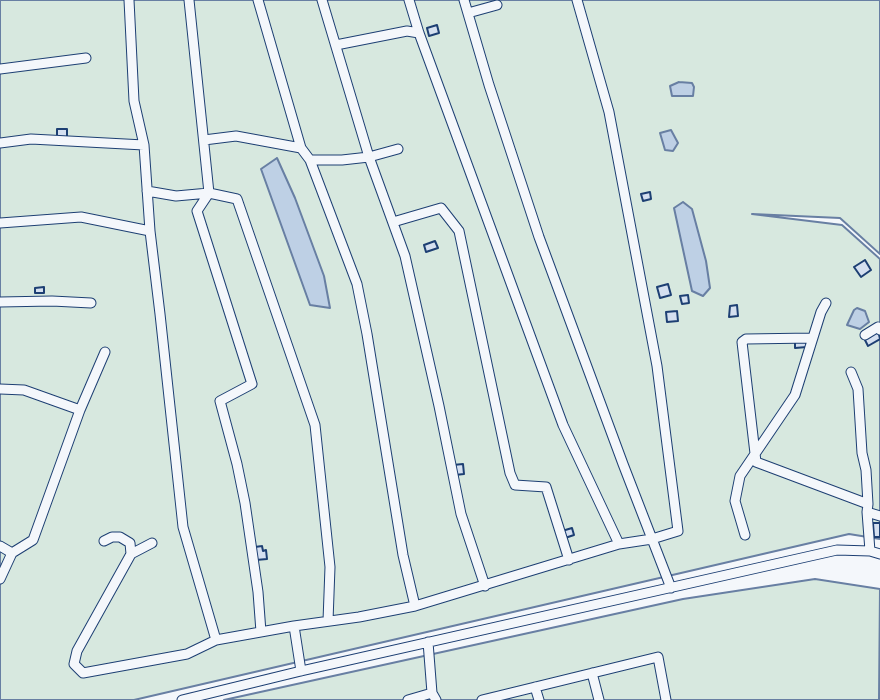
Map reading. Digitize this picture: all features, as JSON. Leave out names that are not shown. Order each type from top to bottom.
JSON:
[{"type":"street","points":[[129,0],[134,101],[144,145],[150,231],[183,527],[216,640]]},
{"type":"street","points":[[188,0],[209,193],[197,211],[252,384],[220,401],[245,503],[261,632]]},
{"type":"street","points":[[258,0],[301,148],[310,160],[357,284],[403,555],[415,606]]},
{"type":"street","points":[[322,0],[369,157],[405,256],[461,514],[485,586]]},
{"type":"street","points":[[409,0],[563,425],[619,544]]},
{"type":"street","points":[[464,0],[539,236],[622,464],[671,589]]},
{"type":"street","points":[[152,543],[131,554],[77,651],[74,664],[83,673],[187,654],[216,640],[415,606],[619,544],[652,539],[678,531],[657,366],[609,112],[577,0]]},
{"type":"street","points":[[468,13],[497,5]]},
{"type":"street","points":[[336,45],[407,31],[419,33]]},
{"type":"street","points":[[0,69],[86,58]]},
{"type":"street","points":[[204,140],[236,136],[301,148]]},
{"type":"street","points":[[0,143],[31,139],[144,145]]},
{"type":"street","points":[[310,160],[369,157],[398,149]]},
{"type":"street","points":[[147,191],[176,196],[209,193],[237,198],[316,425],[330,567],[328,621]]},
{"type":"street","points":[[393,222],[441,208],[458,231],[510,473],[515,485],[546,487],[569,560]]},
{"type":"street","points":[[0,223],[81,216],[150,231]]},
{"type":"street","points":[[0,302],[91,303]]},
{"type":"street","points":[[745,535],[735,501],[740,476],[795,396],[812,338],[826,303]]},
{"type":"street","points":[[865,335],[878,327],[880,330]]},
{"type":"street","points":[[812,338],[746,339],[742,342],[756,462],[867,508],[880,516]]},
{"type":"street","points":[[0,579],[12,554],[33,540],[80,410],[105,352]]},
{"type":"street","points":[[183,700],[837,550],[875,553],[867,508],[858,388],[851,372]]},
{"type":"street","points":[[0,389],[24,390],[80,410]]},
{"type":"street","points":[[104,541],[111,537],[120,537],[130,543],[131,554]]},
{"type":"street","points":[[0,546],[12,554]]},
{"type":"street","points":[[294,626],[301,671]]},
{"type":"street","points":[[413,699],[434,697],[428,642]]},
{"type":"street","points":[[482,700],[658,657],[666,700]]},
{"type":"street","points":[[592,673],[599,700]]},
{"type":"street","points":[[534,687],[539,700]]},
{"type":"shaded area","points":[[0,0],[880,0],[880,254],[840,218],[752,214],[842,225],[880,259],[880,539],[849,534],[134,700],[0,700]]},
{"type":"shaded area","points":[[815,579],[880,589],[879,700],[224,700],[683,599]]},
{"type":"water","points":[[679,82],[692,83],[693,96],[672,96],[670,86]]},
{"type":"water","points":[[671,130],[678,143],[673,151],[665,150],[660,133]]},
{"type":"water","points":[[277,158],[324,276],[330,308],[310,305],[261,169]]},
{"type":"water","points":[[683,202],[692,209],[706,261],[710,288],[703,296],[692,291],[674,208]]},
{"type":"water","points":[[857,308],[865,311],[869,322],[860,329],[847,325]]},
{"type":"building","points":[[437,25],[439,33],[429,36],[427,28]]},
{"type":"building","points":[[57,129],[67,129],[67,139],[57,139]]},
{"type":"building","points":[[650,192],[651,199],[643,201],[641,194]]},
{"type":"building","points":[[435,241],[438,248],[426,252],[424,245]]},
{"type":"building","points":[[865,260],[871,270],[861,277],[854,267]]},
{"type":"building","points":[[668,284],[671,295],[660,298],[657,287]]},
{"type":"building","points":[[44,287],[44,293],[35,293],[35,288]]},
{"type":"building","points":[[688,295],[689,303],[682,304],[680,296]]},
{"type":"building","points":[[737,305],[738,316],[729,317],[730,306]]},
{"type":"building","points":[[677,311],[678,321],[667,322],[666,312]]},
{"type":"building","points":[[878,330],[880,339],[868,346],[864,338]]},
{"type":"building","points":[[806,341],[807,347],[795,348],[795,342]]},
{"type":"building","points":[[463,464],[464,474],[455,475],[453,465]]},
{"type":"building","points":[[873,523],[880,523],[880,537],[874,537]]},
{"type":"building","points":[[572,528],[574,535],[565,538],[562,531]]},
{"type":"building","points":[[262,546],[263,551],[266,550],[267,559],[256,560],[255,547]]}]
